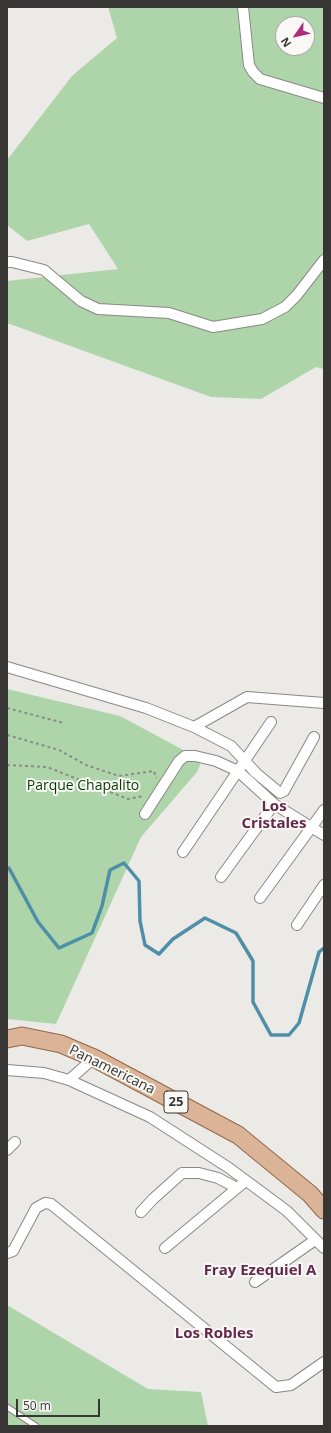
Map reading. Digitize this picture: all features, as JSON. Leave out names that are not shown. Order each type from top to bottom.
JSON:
[{"type":"main road","name":"Panamericana","points":[[7,1039],[22,1036],[61,1044],[94,1058],[238,1136],[310,1194],[324,1210]]},
{"type":"street","points":[[244,7],[249,65],[253,72],[260,79],[324,98]]},
{"type":"street","points":[[7,262],[44,270],[81,301],[98,309],[169,313],[213,327],[262,319],[285,307],[297,295],[324,260]]},
{"type":"street","points":[[7,667],[146,708],[194,727],[231,746],[256,773],[280,793],[282,793],[314,736]]},
{"type":"street","points":[[194,727],[247,697],[324,702]]},
{"type":"street","points":[[183,852],[271,722]]},
{"type":"street","points":[[145,814],[179,761],[185,756],[195,756],[216,761],[238,771],[274,804],[324,835]]},
{"type":"street","points":[[221,877],[274,804]]},
{"type":"street","points":[[260,898],[324,810]]},
{"type":"street","points":[[297,925],[324,885]]},
{"type":"street","points":[[69,1080],[94,1058]]},
{"type":"street","points":[[7,1070],[44,1073],[69,1080],[150,1117],[188,1140],[229,1168],[241,1184]]},
{"type":"street","points":[[7,1150],[15,1142]]},
{"type":"street","points":[[141,1212],[182,1173],[187,1172],[205,1174],[241,1184],[287,1211],[324,1248]]},
{"type":"street","points":[[165,1248],[241,1184]]},
{"type":"street","points":[[7,1253],[13,1251],[36,1208],[45,1203],[51,1204],[276,1387],[291,1385],[324,1362]]},
{"type":"street","points":[[255,1282],[316,1240]]},
{"type":"lane","points":[[7,1407],[36,1426]]},
{"type":"path","points":[[7,708],[64,723]]},
{"type":"path","points":[[7,735],[59,750],[86,766],[119,776],[154,771],[157,781]]},
{"type":"path","points":[[7,765],[47,768],[128,798],[146,796]]},
{"type":"green space","points":[[108,7],[324,7],[324,369],[316,367],[261,399],[211,397],[7,323],[7,281],[118,269],[89,224],[27,241],[7,225],[7,160],[72,76],[117,38]]},
{"type":"green space","name":"Parque Chapalito","points":[[7,689],[120,716],[202,760],[197,772],[141,837],[56,1024],[7,1019]]},
{"type":"green space","points":[[7,1305],[148,1389],[201,1392],[208,1426],[7,1426]]},
{"type":"waterway","points":[[7,869],[9,868],[38,922],[59,948],[92,933],[102,906],[110,870],[124,863],[139,881],[140,921],[145,945],[159,954],[173,939],[205,918],[236,933],[253,961],[253,1002],[271,1035],[289,1035],[299,1023],[319,952],[324,948]]},
{"type":"district","name":"Los Cristales","points":[[274,816]]},
{"type":"district","name":"Fray Ezequiel A","points":[[260,1271]]},
{"type":"district","name":"Los Robles","points":[[214,1334]]}]
